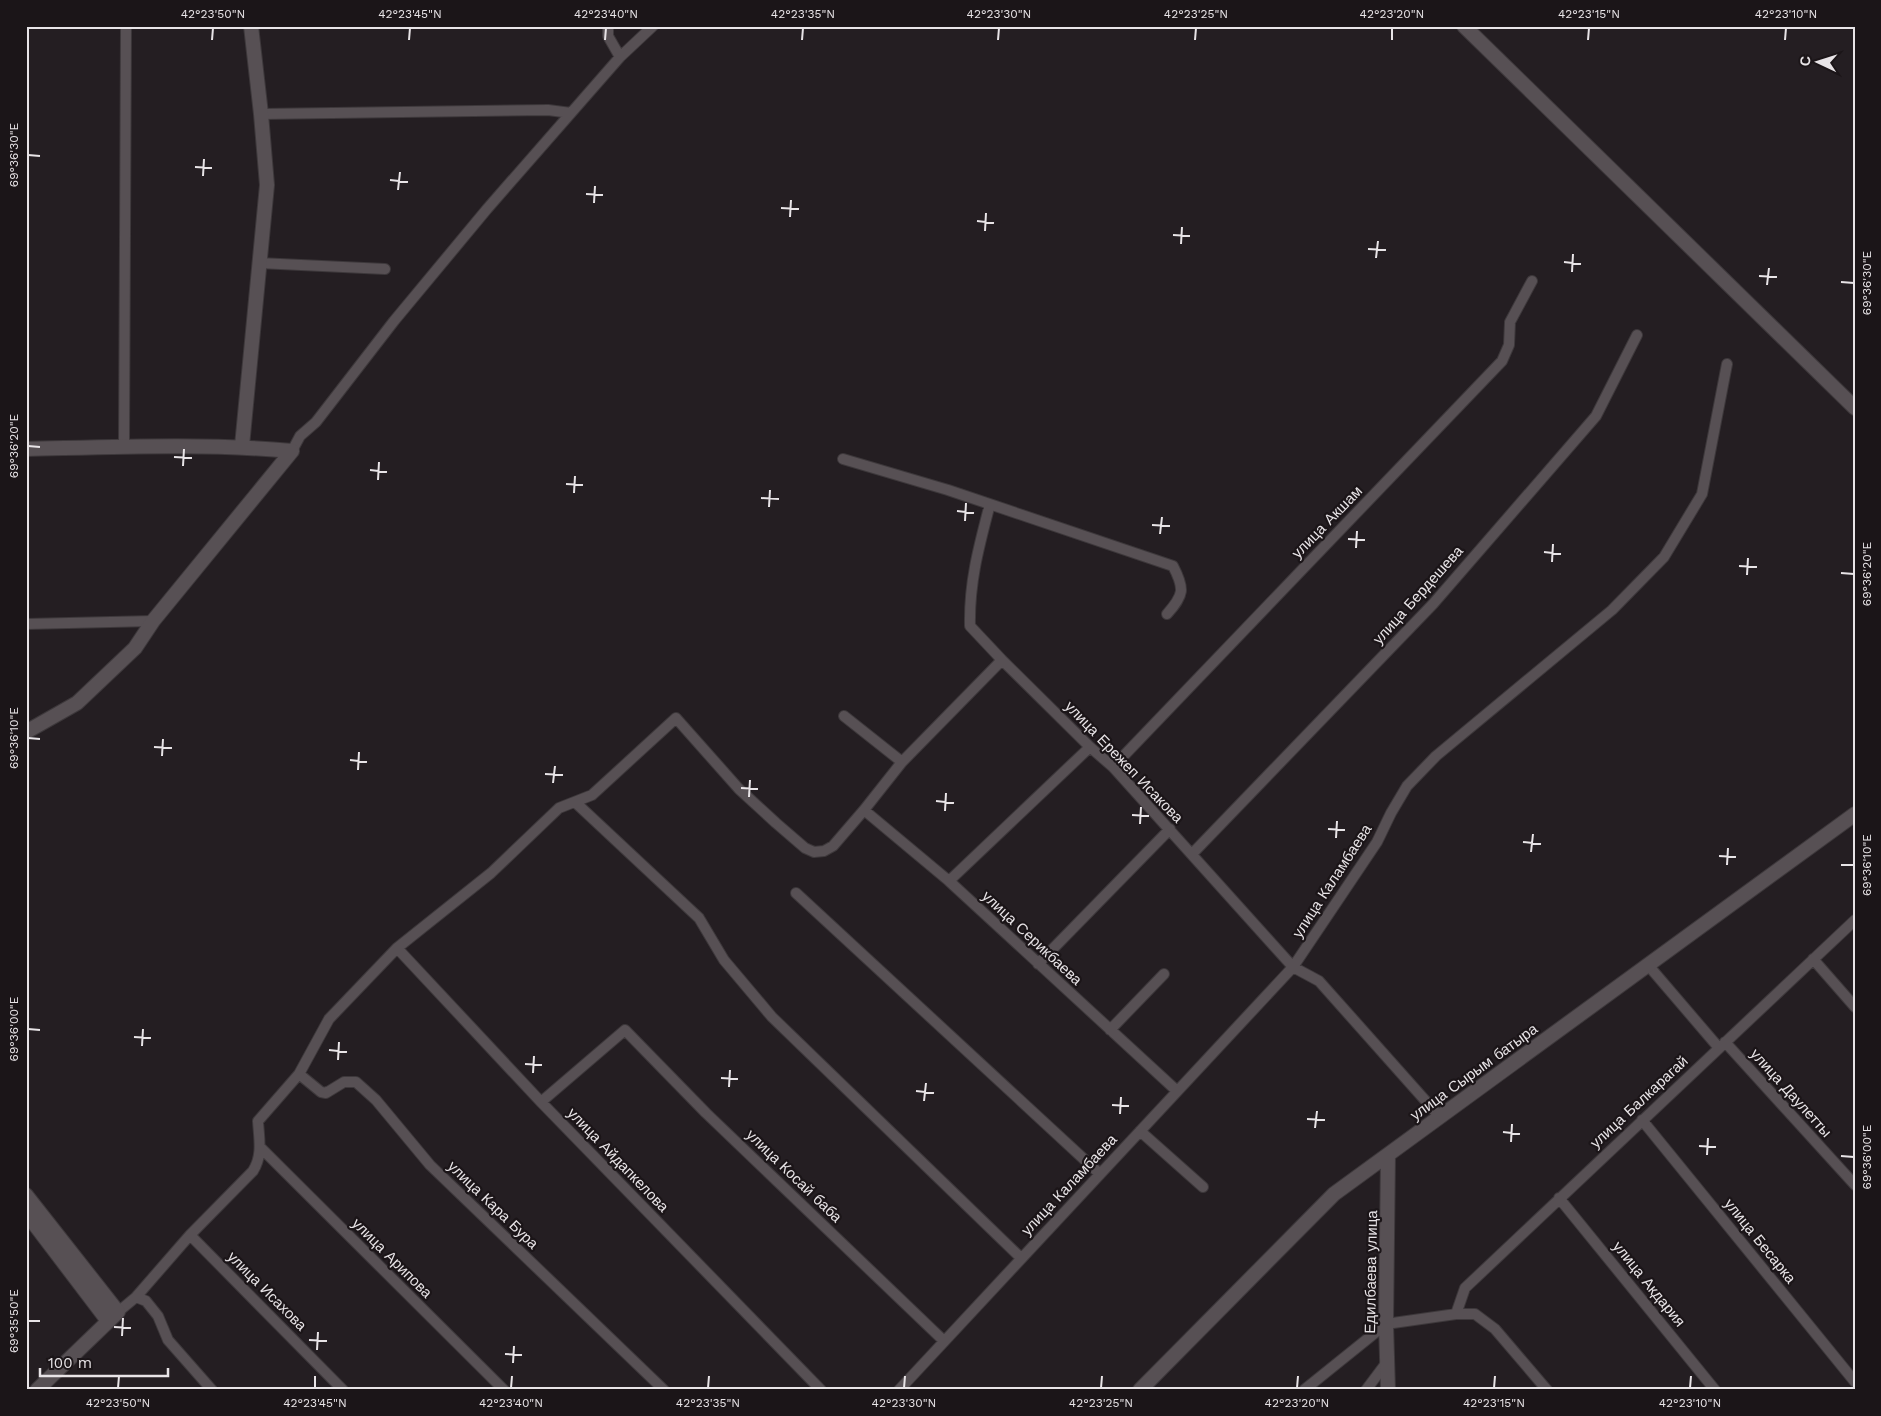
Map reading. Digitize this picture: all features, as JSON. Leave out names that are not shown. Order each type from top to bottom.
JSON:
[{"type":"street","points":[[124,447],[126,26]]},
{"type":"street","points":[[242,446],[267,185],[251,26]]},
{"type":"street","points":[[608,26],[608,36],[620,57]]},
{"type":"street","points":[[26,732],[77,703],[135,648],[153,621],[292,452],[300,436],[316,422],[394,321],[620,57],[653,26]]},
{"type":"street","points":[[1464,26],[1855,408]]},
{"type":"street","points":[[261,114],[548,110],[571,113]]},
{"type":"street","points":[[259,263],[385,269]]},
{"type":"street","name":"улица Акшам","points":[[1113,767],[1502,361],[1509,344],[1510,322],[1532,281]]},
{"type":"street","name":"улица Бердешева","points":[[1192,854],[1433,604],[1596,416],[1637,335]]},
{"type":"street","name":"улица Каламбаева","points":[[899,1390],[1293,967],[1377,842],[1407,786],[1436,756],[1612,610],[1664,558],[1702,494],[1727,364]]},
{"type":"street","points":[[26,450],[242,446],[292,452]]},
{"type":"street","points":[[843,459],[990,504],[1173,566],[1182,583],[1178,601],[1167,614]]},
{"type":"street","name":"улица Ережеп Исакова","points":[[990,504],[974,565],[970,626],[1090,747],[1113,767],[1293,967],[1319,981],[1440,1117]]},
{"type":"street","points":[[26,624],[153,621]]},
{"type":"street","points":[[38,1389],[113,1316],[136,1297],[190,1235],[253,1171],[259,1161],[258,1122],[299,1074],[329,1019],[397,948],[491,873],[558,808],[592,795],[676,718],[739,789],[805,848],[814,852],[824,851],[833,846],[902,762],[1002,660]]},
{"type":"street","points":[[844,716],[902,762]]},
{"type":"street","points":[[949,881],[1090,747]]},
{"type":"street","points":[[576,802],[699,918],[724,960],[772,1017],[1021,1258]]},
{"type":"street","name":"улица Серикбаева","points":[[864,810],[949,881],[1177,1091]]},
{"type":"street","name":"улица Сырым батыра","points":[[1140,1390],[1334,1194],[1854,816]]},
{"type":"street","points":[[1038,964],[1170,829]]},
{"type":"street","points":[[796,893],[1100,1174]]},
{"type":"street","name":"улица Балкарагай","points":[[1456,1314],[1465,1288],[1855,920]]},
{"type":"street","name":"улица Айдапкелова","points":[[397,948],[541,1102],[821,1390]]},
{"type":"street","points":[[1813,959],[1855,1007]]},
{"type":"street","name":"улица Даулетты","points":[[1648,965],[1855,1185]]},
{"type":"street","points":[[1110,1030],[1164,974]]},
{"type":"street","name":"улица Косай баба","points":[[541,1102],[625,1030],[706,1113],[944,1341]]},
{"type":"street","name":"улица Кара Бура","points":[[299,1074],[321,1092],[326,1093],[344,1082],[356,1082],[376,1100],[430,1165],[664,1390]]},
{"type":"street","name":"улица Бесарка","points":[[1642,1120],[1855,1382]]},
{"type":"street","points":[[1140,1131],[1203,1187]]},
{"type":"street","name":"улица Арипова","points":[[260,1147],[504,1390]]},
{"type":"street","name":"Едилбаева улица","points":[[1388,1154],[1386,1324],[1388,1390]]},
{"type":"street","points":[[26,1195],[113,1316]]},
{"type":"street","name":"улица Акдария","points":[[1559,1198],[1715,1390]]},
{"type":"street","points":[[26,1213],[113,1316]]},
{"type":"street","name":"улица Исахова","points":[[190,1235],[343,1390]]},
{"type":"street","points":[[136,1297],[146,1301],[158,1316],[168,1340],[212,1390]]},
{"type":"street","points":[[1304,1390],[1386,1324],[1456,1314],[1475,1314],[1495,1329],[1547,1390]]},
{"type":"street","points":[[1366,1390],[1386,1362]]}]
